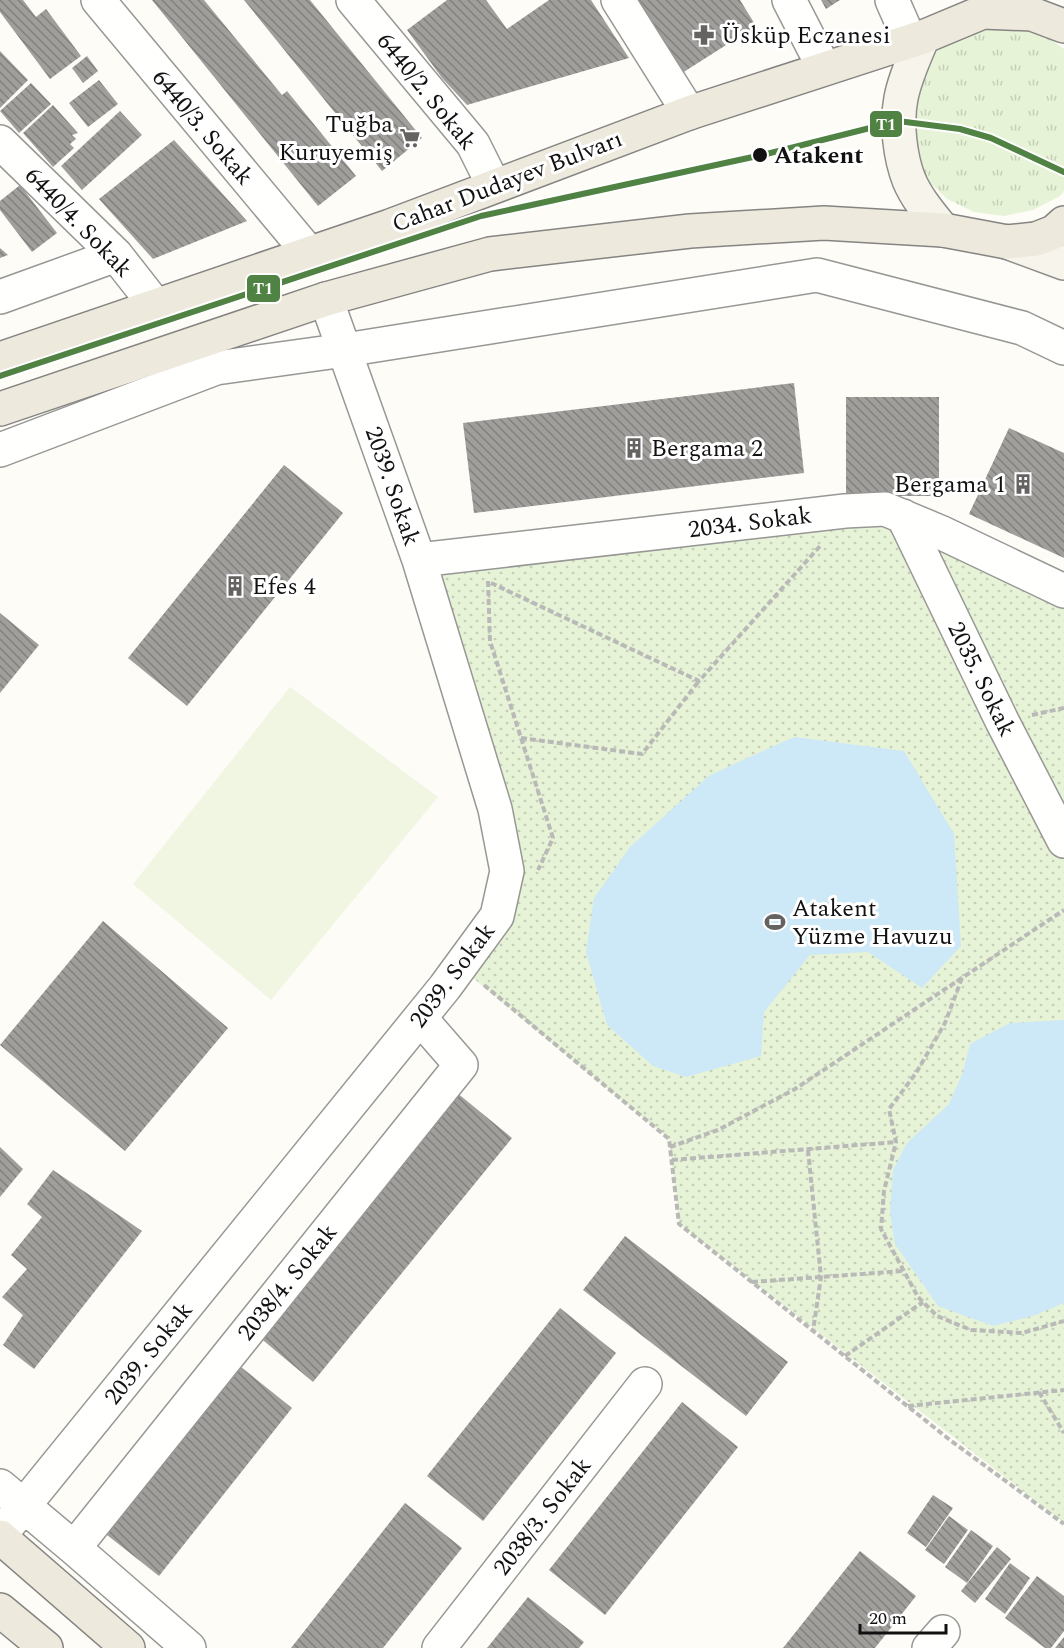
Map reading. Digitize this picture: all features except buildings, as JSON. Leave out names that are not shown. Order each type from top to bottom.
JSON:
[{"type":"main road","name":"Cahar Dudayev Bulvarı","points":[[0,359],[390,226],[689,113],[916,39],[1013,0]]},
{"type":"main road","points":[[982,12],[1032,14],[1064,26]]},
{"type":"main road","points":[[916,39],[901,97],[898,121],[899,138],[909,180],[924,206],[943,230]]},
{"type":"main road","points":[[0,409],[326,299],[490,254],[690,231],[824,223],[943,230],[1007,242],[1064,263]]},
{"type":"main road","points":[[1007,242],[1036,239],[1054,232],[1064,223]]},
{"type":"main road","points":[[0,1536],[128,1648]]},
{"type":"main road","points":[[0,1610],[46,1648]]},
{"type":"street","name":"6440/3. Sokak","points":[[98,0],[309,253]]},
{"type":"street","points":[[618,0],[689,113]]},
{"type":"street","points":[[789,0],[824,68]]},
{"type":"street","points":[[892,0],[916,39]]},
{"type":"street","name":"6440/2. Sokak","points":[[366,4],[473,144],[494,186]]},
{"type":"street","name":"6440/4. Sokak","points":[[0,142],[116,255],[156,306]]},
{"type":"street","points":[[0,297],[116,255]]},
{"type":"street","points":[[0,450],[216,368],[345,350],[816,275],[1022,328],[1064,348]]},
{"type":"street","name":"2039. Sokak","points":[[0,1536],[12,1496],[420,1018],[497,916],[507,872],[495,809],[435,558],[345,350],[326,299]]},
{"type":"street","name":"2034. Sokak","points":[[435,558],[845,511],[885,509],[940,532],[1064,591]]},
{"type":"street","name":"2035. Sokak","points":[[903,516],[1002,721],[1064,841]]},
{"type":"street","name":"2038/4. Sokak","points":[[74,1548],[461,1065],[420,1018]]},
{"type":"street","name":"2038/3. Sokak","points":[[439,1648],[645,1384]]},
{"type":"street","points":[[12,1496],[189,1648]]},
{"type":"path","points":[[521,738],[642,754],[699,681],[829,537]]},
{"type":"path","points":[[435,558],[699,681]]},
{"type":"path","points":[[487,573],[490,640],[553,838],[533,880]]},
{"type":"path","points":[[670,1147],[718,1130],[795,1089],[1064,910]]},
{"type":"path","points":[[489,975],[484,985],[669,1139],[679,1224],[908,1406],[1064,1524]]},
{"type":"path","points":[[962,978],[945,1023],[916,1073],[889,1109],[896,1142],[884,1191],[881,1229],[903,1271],[923,1302],[937,1316],[971,1330],[1022,1333],[1064,1320]]},
{"type":"path","points":[[672,1160],[896,1142]]},
{"type":"path","points":[[808,1150],[821,1277],[813,1331]]},
{"type":"path","points":[[752,1282],[903,1271]]},
{"type":"path","points":[[845,1356],[923,1302]]},
{"type":"path","points":[[908,1406],[1064,1390]]},
{"type":"path","points":[[1039,1392],[1064,1433]]},
{"type":"green space","points":[[1014,25],[1045,35],[1064,49],[1064,191],[1060,196],[1033,210],[1004,216],[974,212],[947,199],[925,178],[911,152],[911,90],[926,61],[951,39],[981,26]]},
{"type":"green space","points":[[888,514],[1064,597],[1064,1523],[679,1224],[669,1139],[473,978],[508,919],[428,570]]},
{"type":"green space","points":[[290,687],[438,797],[271,1000],[133,884]]},
{"type":"water","name":"Atakent Yüzme Havuzu","points":[[794,737],[904,751],[954,834],[961,946],[922,988],[868,952],[810,955],[764,1012],[761,1056],[686,1077],[653,1066],[607,1025],[586,952],[594,898],[630,847],[710,775]]},
{"type":"water","points":[[1064,1020],[1064,1303],[1033,1316],[993,1326],[938,1306],[895,1244],[890,1213],[893,1170],[907,1143],[949,1104],[963,1072],[970,1044],[1010,1023]]},
{"type":"transit line","name":"T1","points":[[0,376],[481,216],[762,155],[898,121],[960,129],[991,138],[1064,172]]},
{"type":"place","name":"Üsküp Eczanesi","points":[[704,35]]},
{"type":"place","name":"Tuğba Kuruyemiş","points":[[410,138]]},
{"type":"place","name":"Atakent","points":[[760,155]]},
{"type":"place","name":"Bergama 2","points":[[634,448]]},
{"type":"place","name":"Bergama 1","points":[[1023,484]]},
{"type":"place","name":"Efes 4","points":[[235,586]]},
{"type":"place","name":"Atakent Yüzme Havuzu","points":[[775,922]]}]
